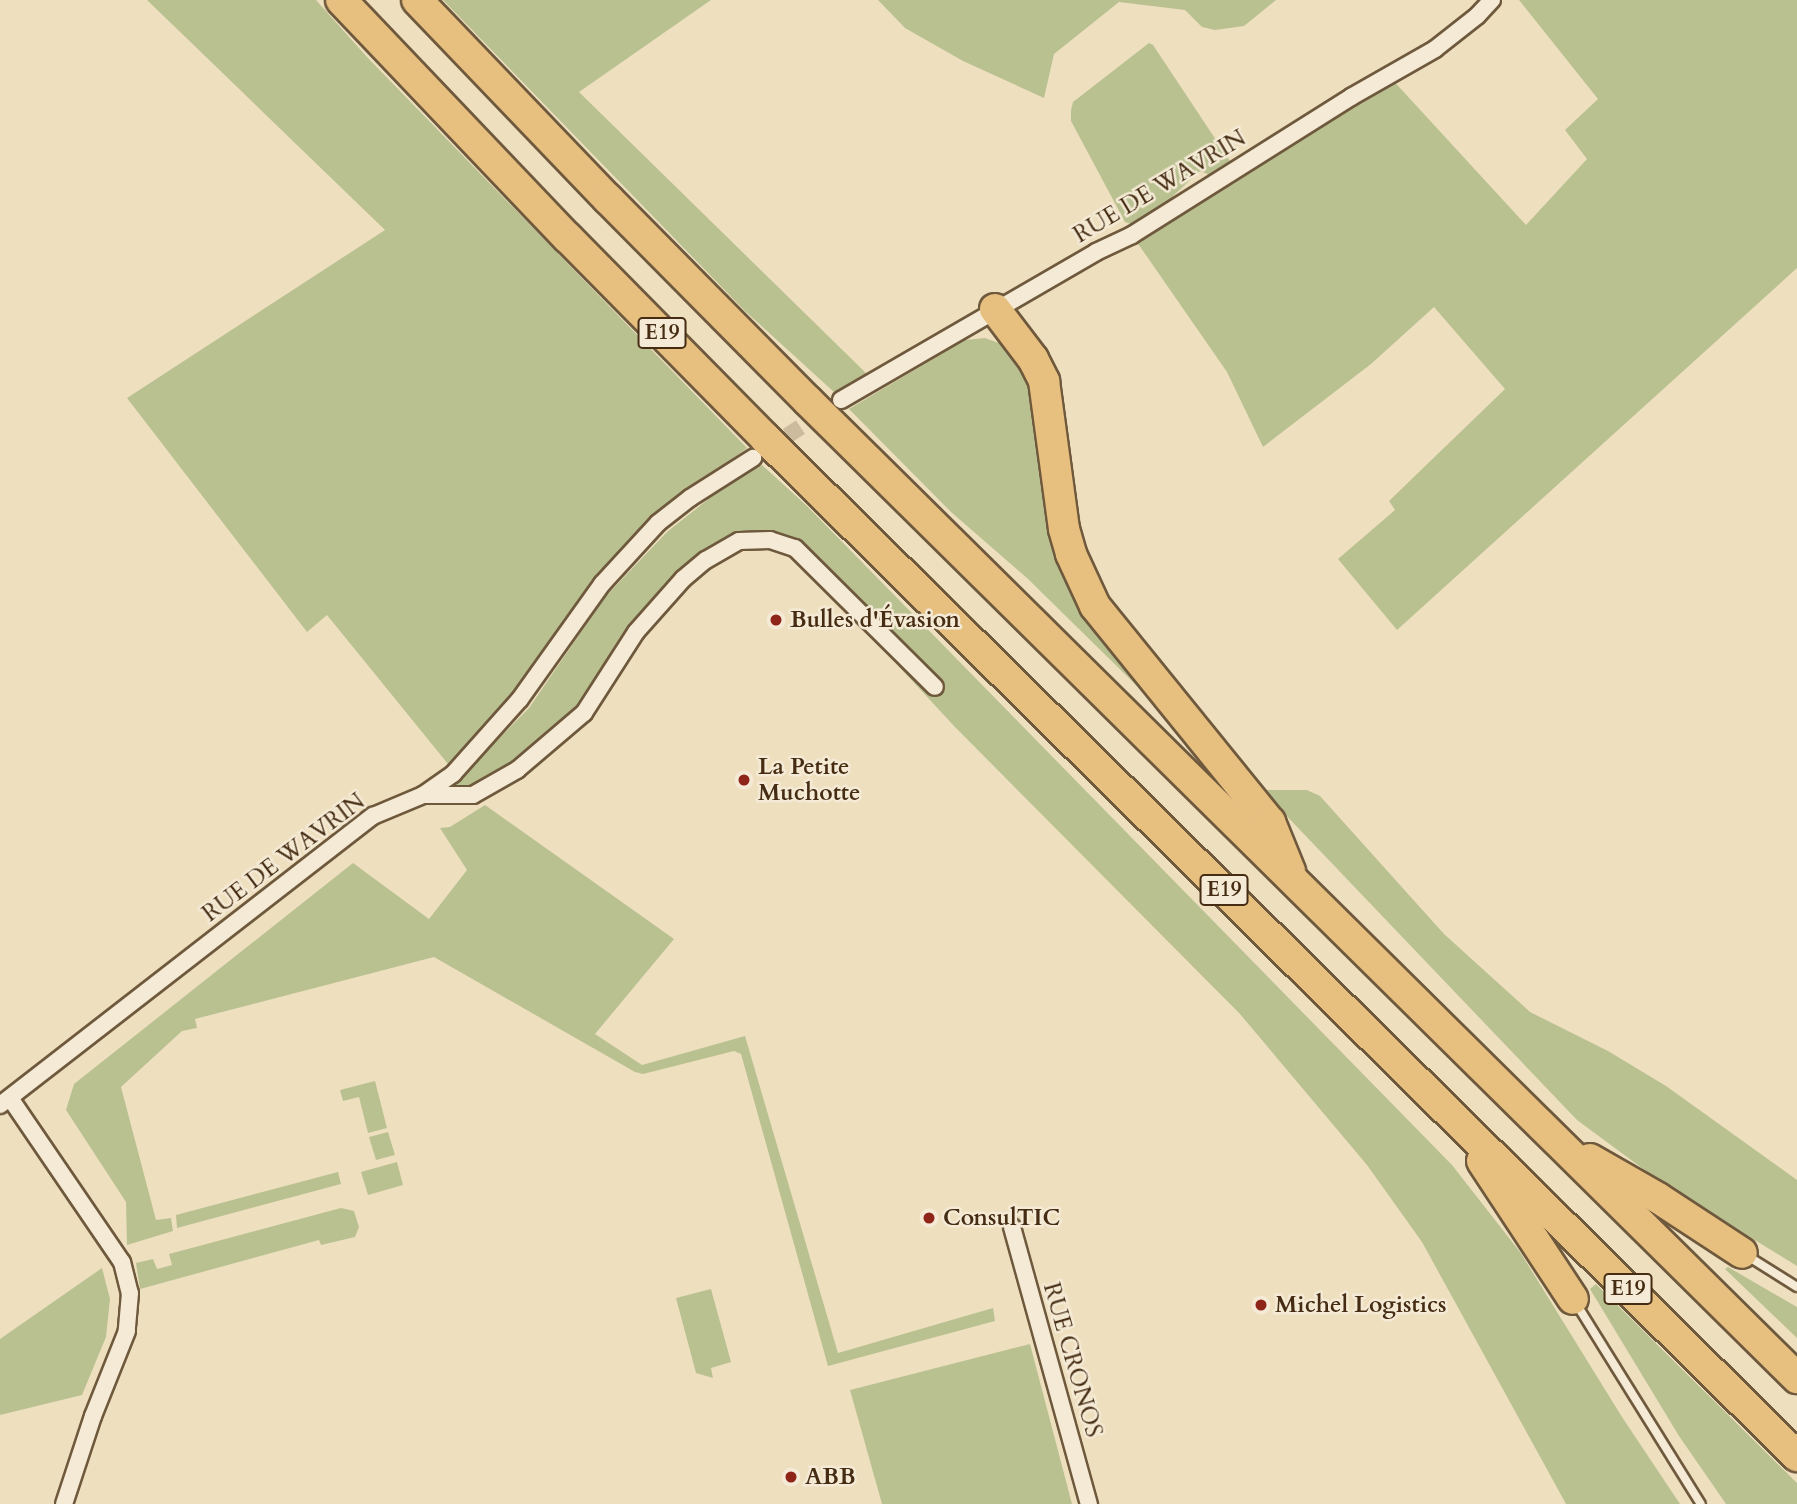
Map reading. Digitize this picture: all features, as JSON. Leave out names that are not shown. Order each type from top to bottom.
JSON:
[{"type":"highway","name":"E19","points":[[341,0],[568,238],[746,419],[1797,1456]]},
{"type":"highway","name":"E19","points":[[417,0],[722,314],[1797,1378]]},
{"type":"highway","points":[[995,309],[1033,359],[1044,381],[1064,529],[1071,554],[1096,606],[1270,822],[1296,884]]},
{"type":"highway","points":[[1458,1121],[1501,1193],[1573,1299]]},
{"type":"highway","points":[[1553,1138],[1658,1198],[1742,1253]]},
{"type":"street","name":"RUE DE WAVRIN","points":[[841,400],[995,309],[1132,235],[1351,97],[1435,50],[1478,16],[1492,0]]},
{"type":"street","name":"RUE DE WAVRIN","points":[[5,1101],[373,816],[423,795],[453,774],[520,699],[602,584],[658,523],[690,498],[753,458]]},
{"type":"street","points":[[423,795],[473,795],[517,770],[584,713],[636,632],[683,579],[706,560],[739,541],[770,540],[795,548],[935,687]]},
{"type":"street","points":[[5,1101],[122,1262],[130,1293],[127,1331],[93,1416],[64,1504]]},
{"type":"street","name":"RUE CRONOS","points":[[1012,1227],[1089,1504]]},
{"type":"lane","points":[[1742,1253],[1797,1287]]},
{"type":"lane","points":[[1573,1299],[1701,1504]]},
{"type":"green space","points":[[147,0],[316,0],[367,57],[747,448],[654,516],[591,581],[516,692],[448,764],[327,615],[307,632],[127,398],[385,230]]},
{"type":"green space","points":[[443,0],[711,0],[579,92],[869,376],[834,392],[745,311]]},
{"type":"green space","points":[[878,0],[1276,0],[1244,26],[1215,30],[1202,27],[1185,10],[1119,2],[1054,54],[1044,98],[963,61],[905,28]]},
{"type":"green space","points":[[1519,0],[1797,0],[1797,268],[1397,630],[1338,559],[1395,510],[1389,501],[1505,389],[1434,307],[1371,364],[1263,447],[1227,372],[1132,235],[1389,76],[1526,225],[1587,159],[1565,130],[1598,99]]},
{"type":"green space","points":[[1149,43],[1153,45],[1232,164],[1215,177],[1200,171],[1173,196],[1173,204],[1137,226],[1125,222],[1071,121],[1071,110],[1073,102]]},
{"type":"green space","points":[[985,338],[1015,349],[1033,369],[1056,514],[1191,739],[1027,578],[951,512],[849,409],[965,340]]},
{"type":"green space","points":[[762,465],[807,506],[1452,1165],[1520,1252],[1622,1417],[1680,1504],[1566,1504],[1422,1242],[1367,1165],[1240,1014],[954,726],[840,603],[769,533],[738,534],[724,542],[583,706],[516,763],[472,789],[454,791],[456,782],[529,708],[605,597],[667,532],[721,489]]},
{"type":"green space","points":[[1262,790],[1307,790],[1320,796],[1444,934],[1530,1012],[1608,1051],[1666,1086],[1797,1180],[1797,1266],[1665,1185],[1577,1120]]},
{"type":"green space","points":[[485,805],[674,939],[595,1034],[642,1065],[745,1036],[838,1353],[993,1308],[995,1321],[828,1366],[741,1054],[734,1051],[643,1074],[635,1072],[434,957],[195,1019],[197,1028],[182,1031],[121,1087],[156,1220],[171,1218],[173,1231],[127,1245],[126,1202],[66,1110],[74,1084],[353,863],[429,919],[467,870],[440,828],[450,827]]},
{"type":"green space","points":[[375,1081],[387,1128],[368,1133],[359,1097],[343,1101],[340,1090]]},
{"type":"green space","points":[[388,1132],[395,1155],[376,1160],[369,1137]]},
{"type":"green space","points":[[397,1162],[403,1185],[368,1195],[361,1172]]},
{"type":"green space","points":[[338,1172],[341,1184],[177,1228],[176,1215]]},
{"type":"green space","points":[[341,1208],[354,1211],[359,1227],[355,1237],[321,1245],[319,1240],[140,1289],[136,1263],[153,1259],[157,1269],[172,1265],[169,1254]]},
{"type":"green space","points":[[1728,1267],[1797,1307],[1797,1338],[1725,1269]]},
{"type":"green space","points":[[102,1268],[110,1299],[106,1337],[82,1395],[0,1415],[0,1339]]},
{"type":"green space","points":[[1596,1284],[1797,1483],[1797,1504],[1726,1504],[1679,1436],[1590,1289]]},
{"type":"green space","points":[[711,1289],[731,1362],[711,1368],[713,1378],[696,1373],[676,1298]]},
{"type":"green space","points":[[1030,1344],[1072,1504],[882,1504],[850,1390]]},
{"type":"tunnel","points":[[767,449],[825,411]]},
{"type":"place","name":"Bulles d'Évasion","points":[[776,620]]},
{"type":"place","name":"La Petite Muchotte","points":[[744,780]]},
{"type":"place","name":"ConsulTIC","points":[[929,1218]]},
{"type":"place","name":"Michel Logistics","points":[[1261,1305]]},
{"type":"place","name":"ABB","points":[[791,1477]]}]
